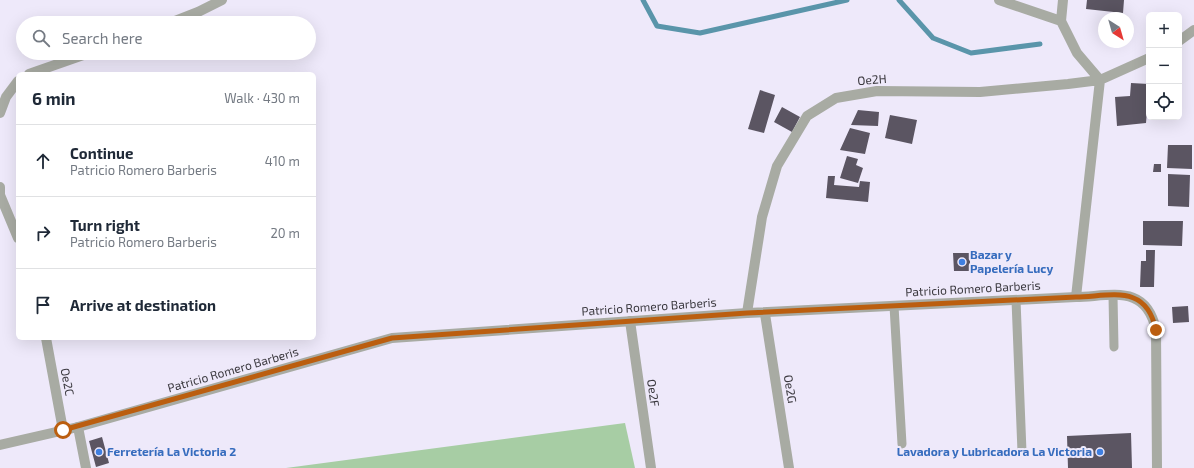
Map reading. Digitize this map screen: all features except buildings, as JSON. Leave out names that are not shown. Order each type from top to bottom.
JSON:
[{"type":"street","points":[[188,16],[222,0]]},
{"type":"street","points":[[999,0],[1061,21]]},
{"type":"street","points":[[1062,0],[1061,21],[1077,53],[1100,80],[1076,297]]},
{"type":"street","points":[[1182,38],[1194,30]]},
{"type":"street","name":"Oe2H","points":[[747,313],[762,217],[777,166],[807,116],[836,98],[877,91],[980,92],[1100,80],[1146,59]]},
{"type":"street","points":[[35,72],[69,60]]},
{"type":"street","points":[[0,113],[6,97],[16,84]]},
{"type":"street","points":[[0,187],[0,196],[16,233]]},
{"type":"street","name":"Patricio Romero Barberis","points":[[0,445],[78,427],[392,338],[747,313],[765,314],[1076,297],[1129,296],[1140,300],[1149,309],[1154,320],[1156,330],[1157,468]]},
{"type":"street","name":"Oe2G","points":[[765,314],[789,468]]},
{"type":"street","name":"Oe2F","points":[[630,321],[651,468]]},
{"type":"street","name":"Oe2C","points":[[46,340],[63,430]]},
{"type":"street","points":[[78,427],[86,468]]},
{"type":"lane","points":[[1113,296],[1114,347]]},
{"type":"lane","points":[[1016,300],[1022,452]]},
{"type":"lane","points":[[894,306],[902,444]]},
{"type":"green space","points":[[625,423],[635,468],[286,468]]},
{"type":"waterway","points":[[643,0],[657,26],[700,33],[847,0]]},
{"type":"waterway","points":[[899,0],[933,38],[971,53],[1040,44]]},
{"type":"place","name":"Bazar y Papelería Lucy","points":[[962,262]]},
{"type":"place","name":"Ferretería La Victoria 2","points":[[99,452]]},
{"type":"place","name":"Lavadora y Lubricadora La Victoria","points":[[1100,452]]},
{"type":"route","points":[[63,430],[392,338],[747,313],[765,314],[1076,297],[1129,296],[1140,300],[1149,309],[1154,320],[1156,330]]}]
